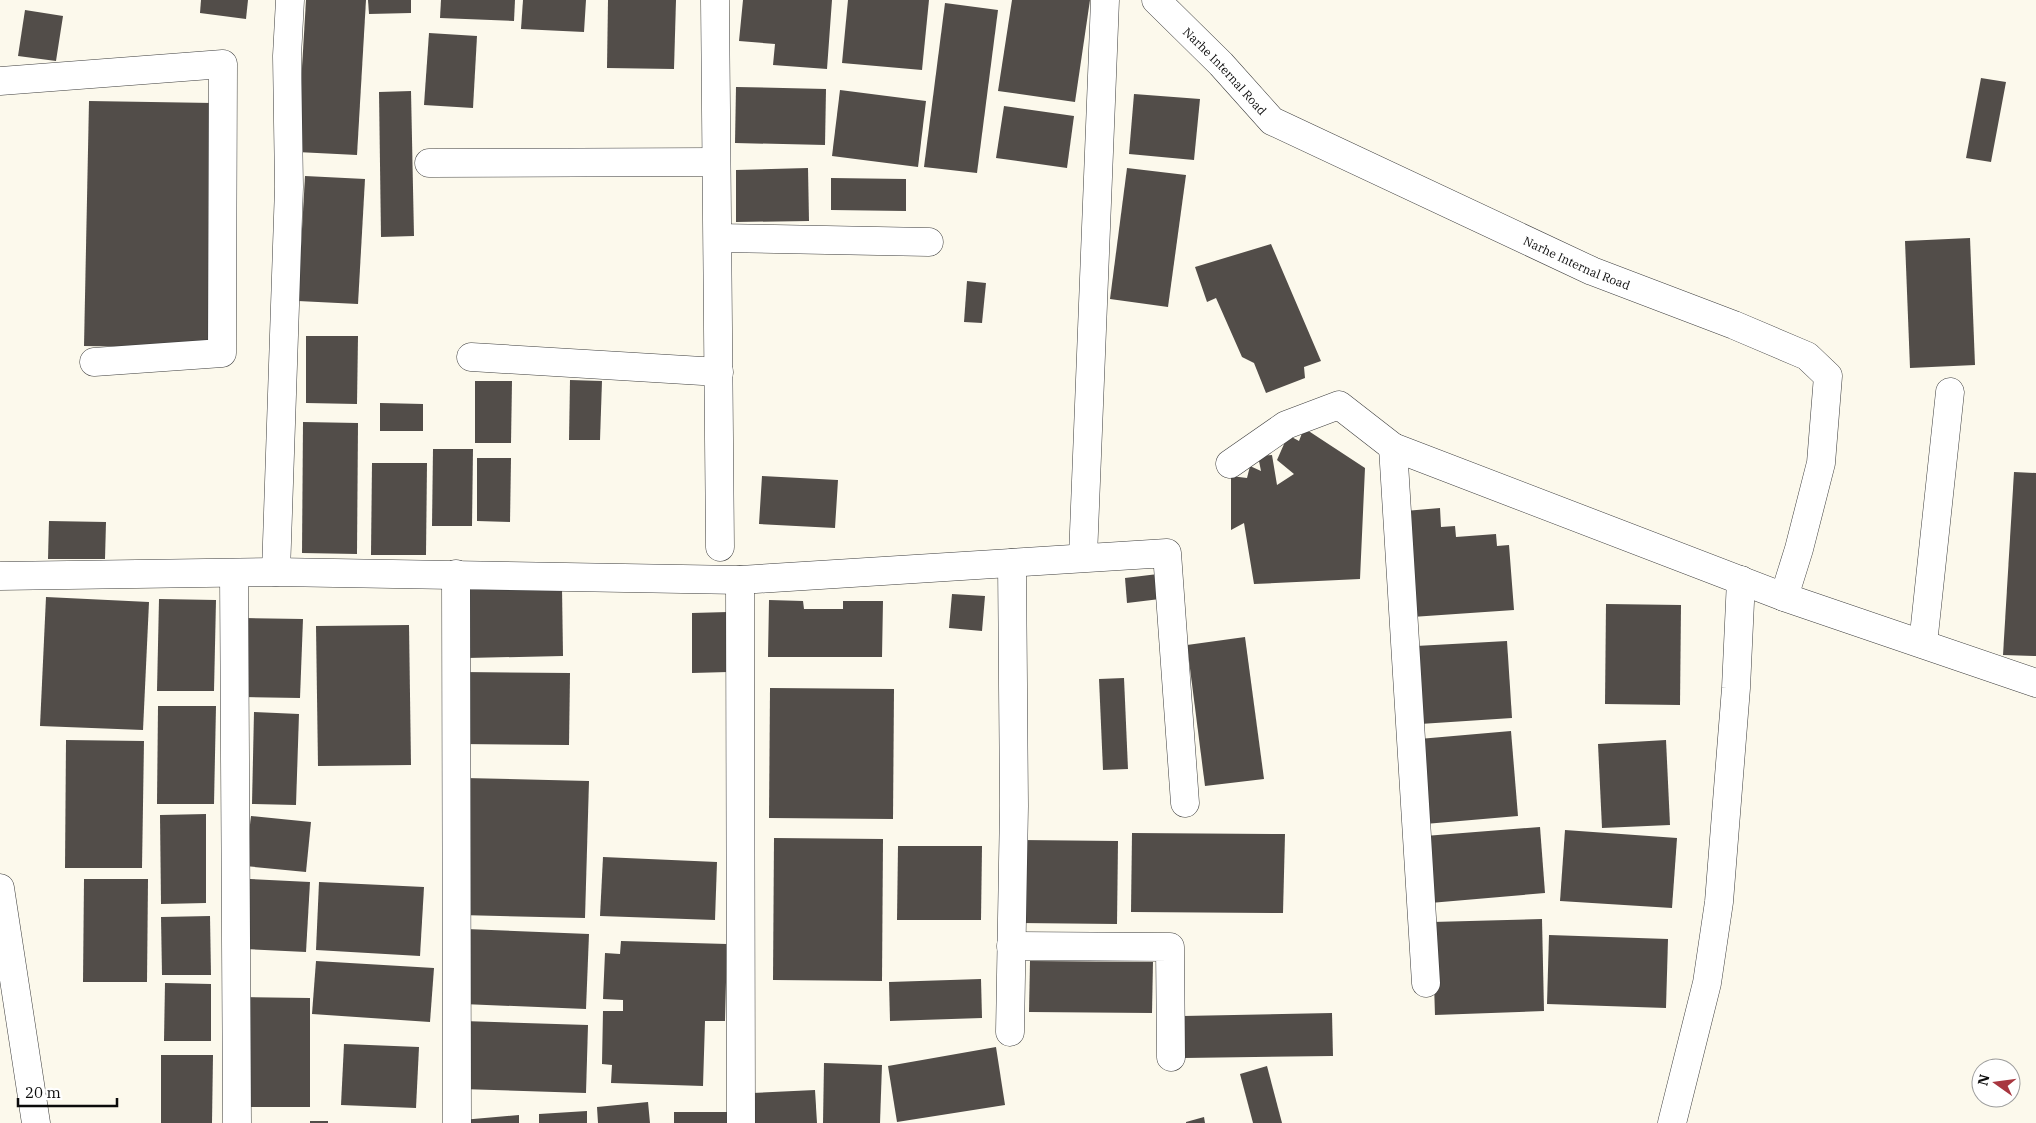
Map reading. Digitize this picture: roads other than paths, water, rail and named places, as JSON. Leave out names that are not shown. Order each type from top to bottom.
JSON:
[{"type":"street","points":[[276,572],[289,187],[287,56],[290,0]]},
{"type":"street","points":[[715,0],[720,547]]},
{"type":"street","points":[[1083,557],[1105,0]]},
{"type":"street","name":"Narhe Internal Road","points":[[1156,0],[1222,64],[1272,121],[1592,270],[1734,325],[1807,356],[1828,376],[1821,463],[1800,549],[1784,597]]},
{"type":"street","points":[[0,81],[223,64],[222,353],[94,362]]},
{"type":"street","points":[[429,163],[716,162]]},
{"type":"street","points":[[718,238],[928,242]]},
{"type":"street","points":[[471,357],[719,372]]},
{"type":"street","points":[[1923,644],[1950,392]]},
{"type":"street","points":[[1230,464],[1286,425],[1340,405],[1393,447],[1784,597],[2036,683]]},
{"type":"street","points":[[1393,447],[1426,983]]},
{"type":"street","points":[[0,576],[276,572],[740,580],[1167,553],[1185,803]]},
{"type":"street","points":[[1010,1032],[1014,806],[1012,564]]},
{"type":"street","points":[[234,573],[237,1123]]},
{"type":"street","points":[[456,574],[457,1123]]},
{"type":"street","points":[[740,580],[741,1123]]},
{"type":"street","points":[[1672,1123],[1707,983],[1719,902],[1736,688],[1741,580]]},
{"type":"street","points":[[0,888],[36,1123]]},
{"type":"street","points":[[1011,946],[1170,947],[1171,1056]]}]
